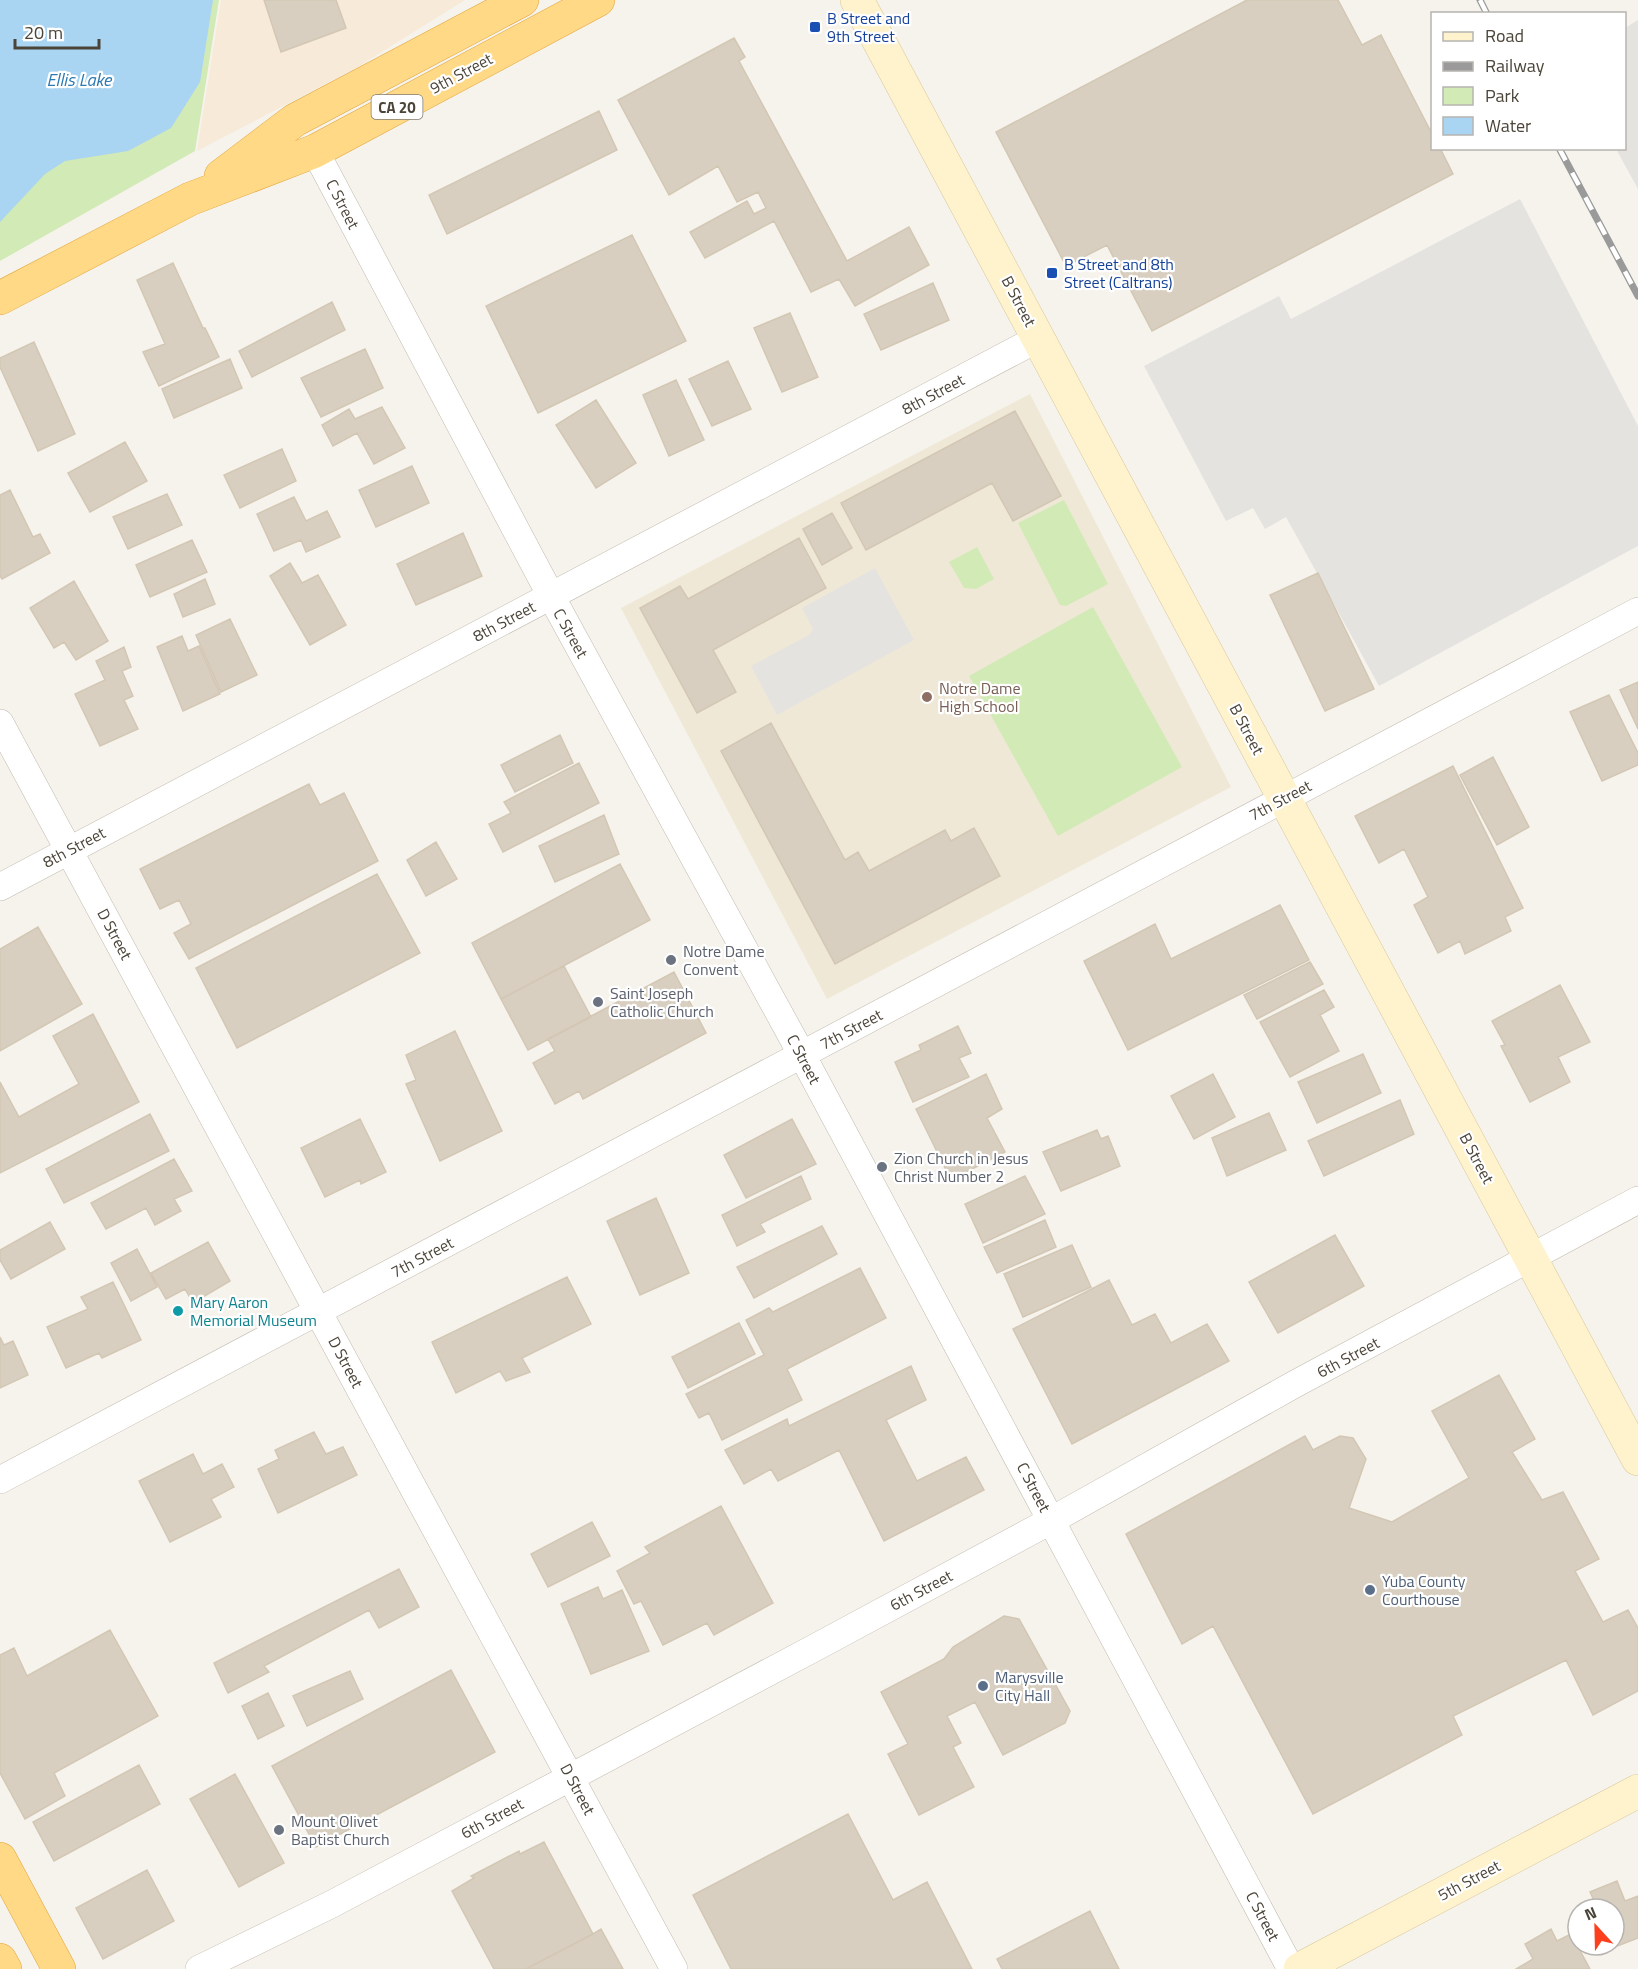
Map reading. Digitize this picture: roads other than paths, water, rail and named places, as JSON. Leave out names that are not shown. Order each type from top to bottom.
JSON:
[{"type":"highway","name":"9th Street","points":[[190,199],[296,120],[522,0]]},
{"type":"highway","name":"9th Street","points":[[0,298],[190,199],[315,151],[598,0]]},
{"type":"highway","points":[[0,1860],[59,1969]]},
{"type":"highway","points":[[0,1960],[5,1969]]},
{"type":"main road","name":"B Street","points":[[857,0],[1638,1459]]},
{"type":"main road","name":"5th Street","points":[[1300,1969],[1638,1791]]},
{"type":"street","name":"C Street","points":[[315,151],[551,596],[802,1055],[1291,1969]]},
{"type":"street","name":"8th Street","points":[[0,887],[1039,338]]},
{"type":"street","name":"7th Street","points":[[0,1479],[1638,610]]},
{"type":"street","name":"D Street","points":[[0,723],[674,1969]]},
{"type":"street","name":"6th Street","points":[[199,1969],[332,1904],[1052,1520],[1295,1384],[1638,1200]]},
{"type":"water","name":"Ellis Lake","points":[[0,0],[213,0],[200,82],[171,128],[128,151],[65,161],[45,174],[0,222]]},
{"type":"railway","points":[[1480,0],[1486,12]]},
{"type":"railway","points":[[1560,150],[1638,296]]},
{"type":"place","name":"B Street and 9th Street","points":[[815,27]]},
{"type":"place","name":"B Street and 8th Street (Caltrans)","points":[[1052,273]]},
{"type":"place","name":"Notre Dame High School","points":[[927,697]]},
{"type":"place","name":"Notre Dame Convent","points":[[671,960]]},
{"type":"place","name":"Saint Joseph Catholic Church","points":[[598,1002]]},
{"type":"place","name":"Zion Church in Jesus Christ Number 2","points":[[882,1167]]},
{"type":"place","name":"Mary Aaron Memorial Museum","points":[[178,1311]]},
{"type":"place","name":"Yuba County Courthouse","points":[[1370,1590]]},
{"type":"place","name":"Marysville City Hall","points":[[983,1686]]},
{"type":"place","name":"Mount Olivet Baptist Church","points":[[279,1830]]}]
